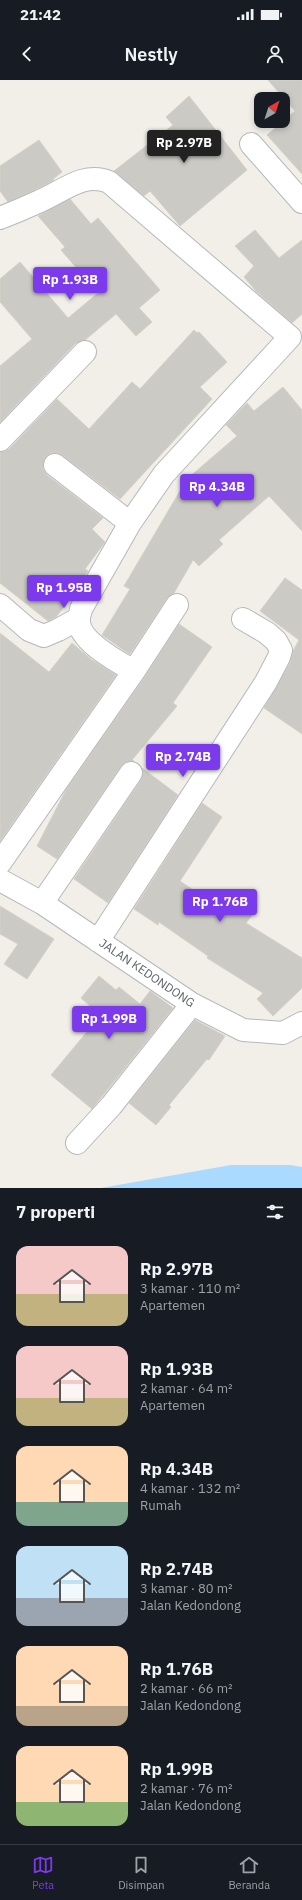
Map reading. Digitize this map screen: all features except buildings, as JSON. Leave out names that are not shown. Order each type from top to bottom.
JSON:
[{"type":"street","points":[[251,144],[302,202]]},
{"type":"street","points":[[0,218],[42,201],[73,182],[100,179],[108,182],[290,337],[164,474],[130,523],[81,609],[78,619],[81,629],[105,655],[134,671]]},
{"type":"street","points":[[0,440],[85,352]]},
{"type":"street","points":[[55,465],[130,523]]},
{"type":"street","points":[[0,605],[29,630],[44,636],[78,619]]},
{"type":"street","points":[[0,862],[134,671],[177,605]]},
{"type":"street","points":[[98,941],[266,682],[279,657],[281,650],[276,641],[243,619]]},
{"type":"street","points":[[42,902],[131,773]]},
{"type":"street","name":"JALAN KEDONDONG","points":[[0,880],[42,902],[192,1004],[243,1030],[283,1033],[302,1023]]},
{"type":"street","points":[[77,1144],[111,1106],[192,1004]]},
{"type":"water","points":[[231,1165],[290,1165],[302,1167],[302,1188],[101,1188]]}]
